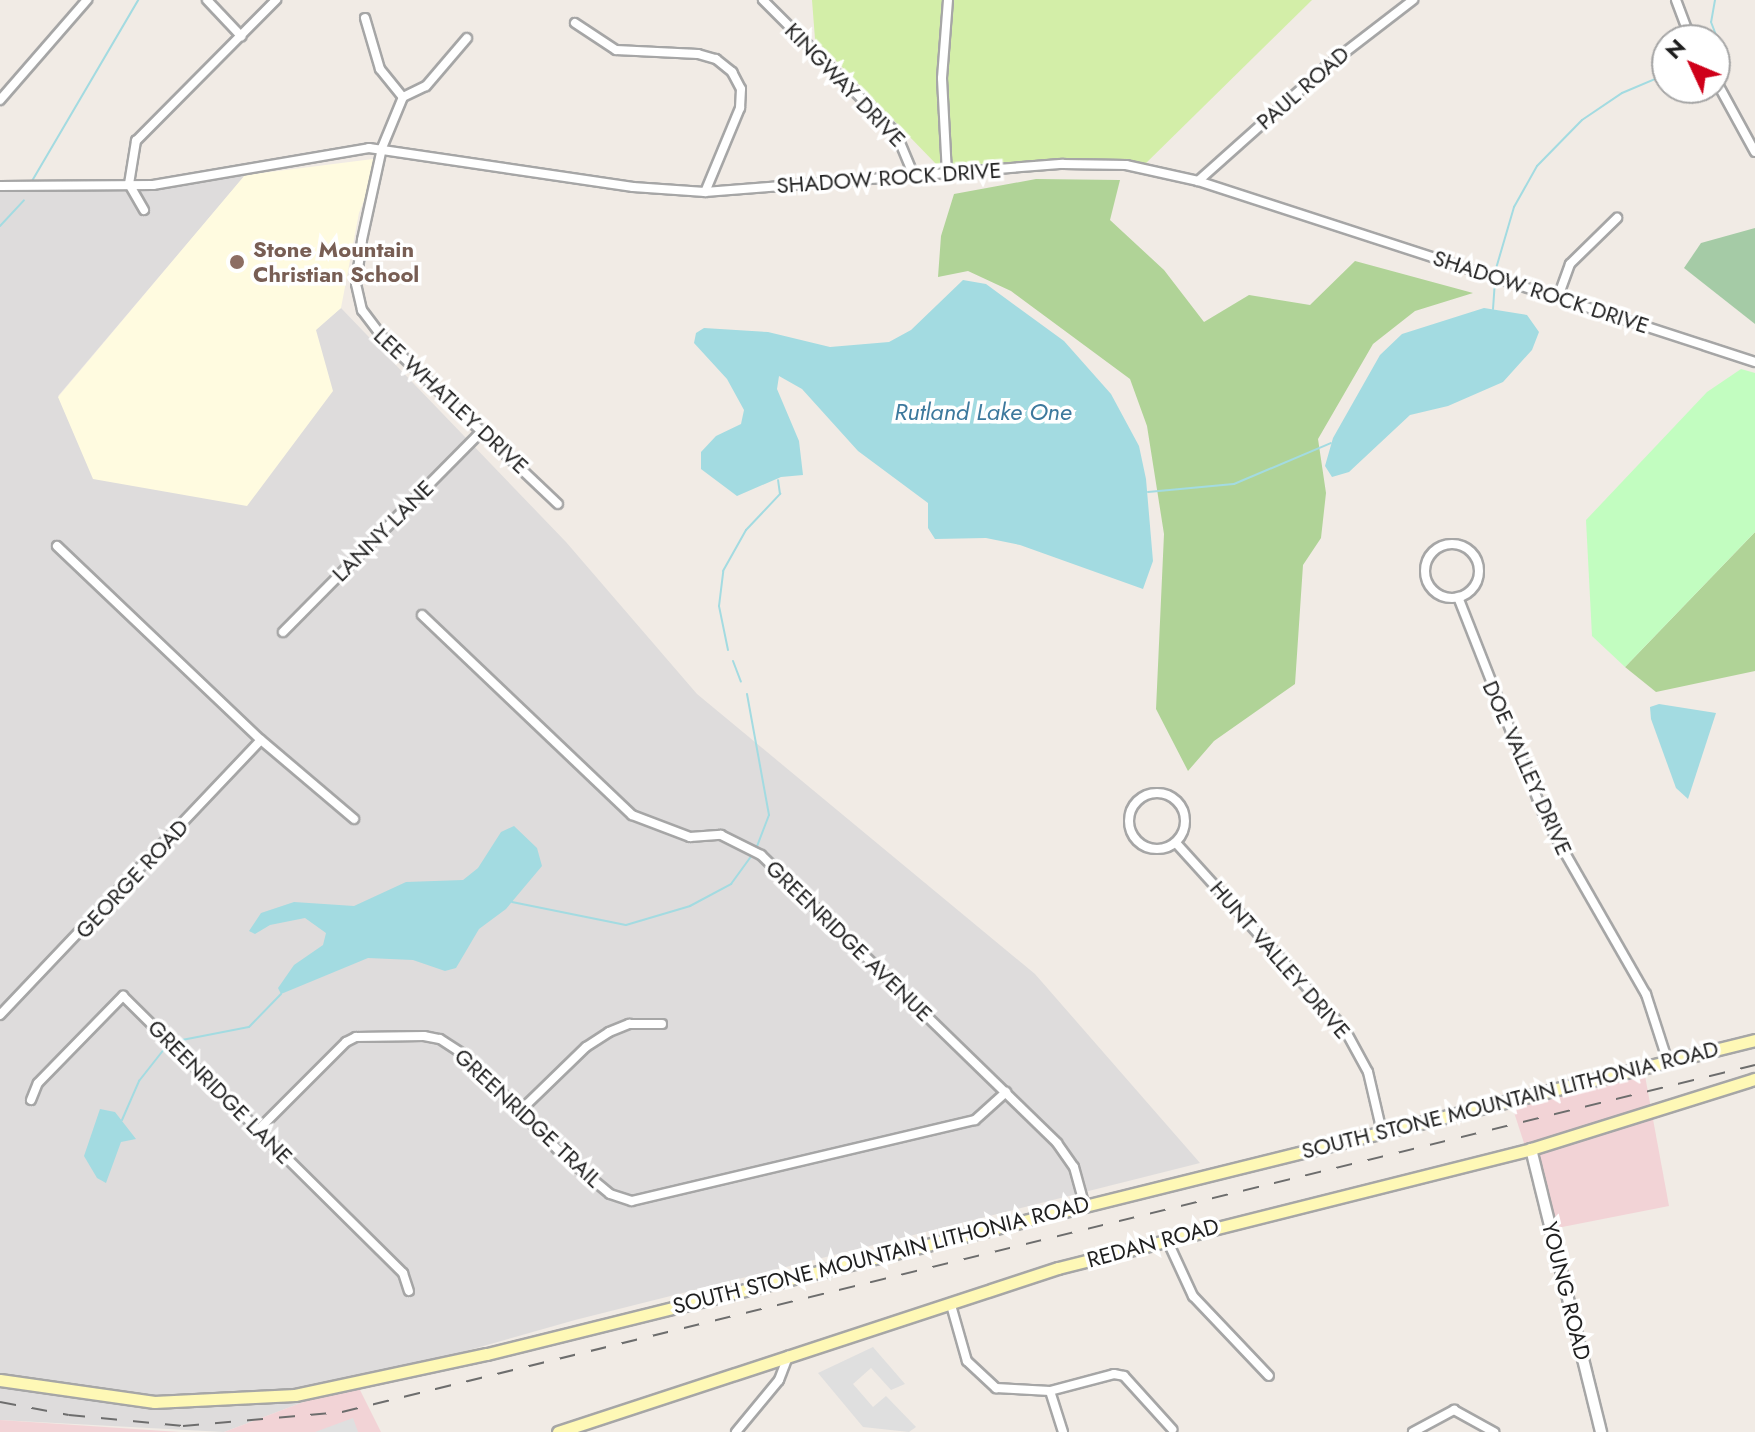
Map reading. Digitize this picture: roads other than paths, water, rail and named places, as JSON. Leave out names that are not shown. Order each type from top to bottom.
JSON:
[{"type":"main road","name":"SOUTH STONE MOUNTAIN LITHONIA ROAD","points":[[0,1380],[154,1402],[295,1395],[487,1354],[1755,1040]]},
{"type":"main road","name":"REDAN ROAD","points":[[558,1432],[1058,1268],[1168,1242],[1249,1217],[1531,1149],[1755,1079]]},
{"type":"street","points":[[0,100],[87,0]]},
{"type":"street","points":[[207,0],[241,36]]},
{"type":"street","points":[[144,210],[129,184],[133,151],[142,133],[276,0]]},
{"type":"street","name":"KINGWAY DRIVE","points":[[763,0],[896,133],[914,176]]},
{"type":"street","points":[[947,174],[942,78],[948,0]]},
{"type":"street","name":"PAUL ROAD","points":[[1198,181],[1326,67],[1413,0]]},
{"type":"street","points":[[1676,0],[1685,24]]},
{"type":"street","points":[[365,18],[380,69],[403,97],[426,86],[467,38]]},
{"type":"street","points":[[575,23],[616,50],[707,56],[732,72],[741,89],[740,108],[705,192]]},
{"type":"street","name":"LEE WHATLEY DRIVE","points":[[403,97],[382,148],[358,267],[362,310],[383,338],[558,504]]},
{"type":"street","points":[[1729,104],[1755,152]]},
{"type":"street","name":"SHADOW ROCK DRIVE","points":[[0,186],[177,182],[291,159],[382,148],[633,187],[705,192],[914,176],[1126,165],[1198,181],[1755,362]]},
{"type":"street","points":[[1558,297],[1570,264],[1617,218]]},
{"type":"street","name":"LANNY LANE","points":[[283,632],[483,430]]},
{"type":"street","points":[[1448,544],[1465,547],[1477,561],[1473,588],[1458,597],[1434,592],[1425,577],[1427,559],[1448,544]]},
{"type":"street","points":[[57,546],[261,740],[354,819]]},
{"type":"street","name":"DOE VALLEY DRIVE","points":[[1458,597],[1545,818],[1646,994],[1668,1062]]},
{"type":"street","name":"GREENRIDGE AVENUE","points":[[422,615],[632,815],[690,837],[721,835],[761,855],[1006,1092],[1074,1167],[1085,1207]]},
{"type":"street","name":"GEORGE ROAD","points":[[0,1015],[261,740]]},
{"type":"street","points":[[1162,793],[1180,805],[1185,817],[1176,843],[1151,847],[1135,838],[1128,819],[1141,797],[1162,793]]},
{"type":"street","name":"HUNT VALLEY DRIVE","points":[[1176,843],[1344,1028],[1368,1072],[1382,1132]]},
{"type":"street","name":"GREENRIDGE LANE","points":[[31,1100],[38,1083],[123,996],[403,1273],[409,1291]]},
{"type":"street","points":[[520,1111],[586,1047],[609,1032],[629,1024],[662,1024]]},
{"type":"street","name":"GREENRIDGE TRAIL","points":[[259,1129],[356,1037],[440,1039],[466,1056],[610,1194],[632,1201],[975,1120],[1006,1092]]},
{"type":"street","name":"YOUNG ROAD","points":[[1531,1149],[1601,1432]]},
{"type":"street","points":[[1168,1242],[1193,1296],[1269,1376]]},
{"type":"street","points":[[951,1305],[967,1361],[979,1377],[1005,1392],[1050,1391],[1092,1378],[1124,1376],[1172,1429]]},
{"type":"street","points":[[736,1432],[779,1380],[788,1356]]},
{"type":"street","points":[[1050,1391],[1063,1432]]},
{"type":"street","points":[[1413,1432],[1454,1410],[1494,1432]]},
{"type":"water","name":"Rutland Lake One","points":[[963,280],[986,284],[1064,341],[1111,394],[1139,446],[1146,479],[1153,561],[1143,589],[1020,545],[986,538],[935,539],[928,528],[928,503],[858,451],[802,389],[779,376],[777,389],[799,441],[803,475],[781,477],[737,496],[701,469],[701,452],[716,436],[741,424],[744,410],[727,379],[694,343],[696,333],[704,328],[768,332],[830,347],[889,342],[911,330]]},
{"type":"water","points":[[1484,308],[1527,315],[1539,332],[1532,350],[1503,382],[1448,406],[1410,415],[1349,472],[1332,477],[1325,466],[1333,438],[1380,355],[1402,334]]},
{"type":"water","points":[[1659,704],[1716,713],[1688,799],[1676,788],[1651,719],[1650,707]]},
{"type":"water","points":[[514,826],[537,848],[542,866],[506,909],[479,929],[456,968],[445,971],[413,960],[368,958],[281,994],[278,988],[294,965],[323,945],[326,933],[305,918],[270,925],[255,934],[249,931],[261,913],[294,902],[354,906],[406,882],[463,880],[478,868],[501,832]]},
{"type":"water","points":[[100,1109],[115,1112],[136,1139],[121,1142],[106,1183],[97,1178],[84,1156]]},
{"type":"waterway","points":[[32,181],[138,0]]},
{"type":"waterway","points":[[1712,24],[1715,0]]},
{"type":"waterway","points":[[1495,272],[1514,207],[1537,166],[1582,120],[1622,93],[1651,81]]},
{"type":"waterway","points":[[0,226],[24,200]]},
{"type":"waterway","points":[[1493,309],[1495,283]]},
{"type":"waterway","points":[[1148,492],[1234,484],[1331,443]]},
{"type":"waterway","points":[[728,650],[719,606],[723,571],[746,530],[780,494],[778,480]]},
{"type":"waterway","points":[[733,661],[741,682]]},
{"type":"waterway","points":[[747,694],[769,815],[757,846]]},
{"type":"waterway","points":[[512,902],[626,925],[690,906],[731,884],[751,856]]},
{"type":"waterway","points":[[182,1040],[249,1027],[281,994]]},
{"type":"waterway","points":[[122,1120],[139,1081],[165,1048]]},
{"type":"railway","points":[[0,1402],[69,1415],[183,1426],[342,1412],[1755,1065]]},
{"type":"place","name":"Stone Mountain Christian School","points":[[237,262]]}]
